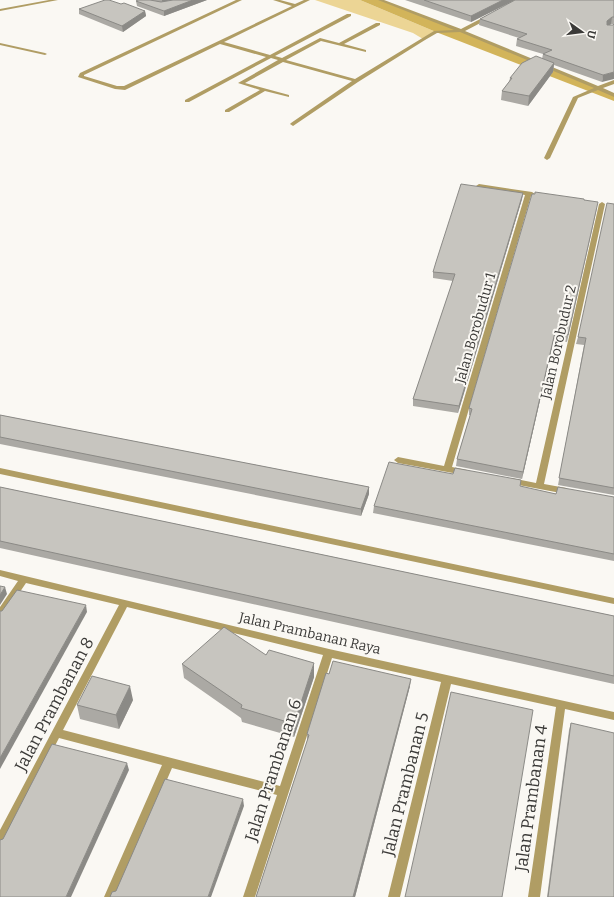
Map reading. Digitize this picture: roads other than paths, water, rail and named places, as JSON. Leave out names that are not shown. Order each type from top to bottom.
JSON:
[{"type":"street","points":[[0,10],[56,0]]},
{"type":"street","points":[[240,0],[82,74],[81,76],[117,88],[125,88],[308,0]]},
{"type":"street","points":[[275,0],[296,6]]},
{"type":"street","points":[[380,0],[461,31],[614,95]]},
{"type":"street","points":[[293,124],[356,81],[436,32],[461,31],[494,14]]},
{"type":"street","points":[[187,101],[349,15]]},
{"type":"street","points":[[340,44],[378,24]]},
{"type":"street","points":[[287,96],[241,83],[320,39],[364,51]]},
{"type":"street","points":[[219,42],[356,81]]},
{"type":"street","points":[[0,44],[45,54]]},
{"type":"street","points":[[547,158],[576,97],[614,82]]},
{"type":"street","points":[[227,111],[263,90]]},
{"type":"street","points":[[479,186],[542,196]]},
{"type":"street","name":"Jalan Borobudur 1","points":[[447,469],[528,194]]},
{"type":"street","name":"Jalan Borobudur 2","points":[[539,486],[601,204]]},
{"type":"street","points":[[398,460],[470,473]]},
{"type":"street","points":[[0,471],[614,601]]},
{"type":"street","points":[[501,479],[576,493]]},
{"type":"street","name":"Jalan Prambanan Raya","points":[[0,573],[23,580],[329,653],[614,716]]},
{"type":"street","points":[[0,614],[23,580]]},
{"type":"street","name":"Jalan Prambanan 8","points":[[0,841],[124,604]]},
{"type":"street","name":"Jalan Prambanan 6","points":[[248,897],[329,653]]},
{"type":"street","name":"Jalan Prambanan 5","points":[[394,897],[447,679]]},
{"type":"street","name":"Jalan Prambanan 4","points":[[534,897],[561,704]]},
{"type":"street","points":[[57,733],[283,792]]},
{"type":"street","points":[[110,897],[169,762]]}]
